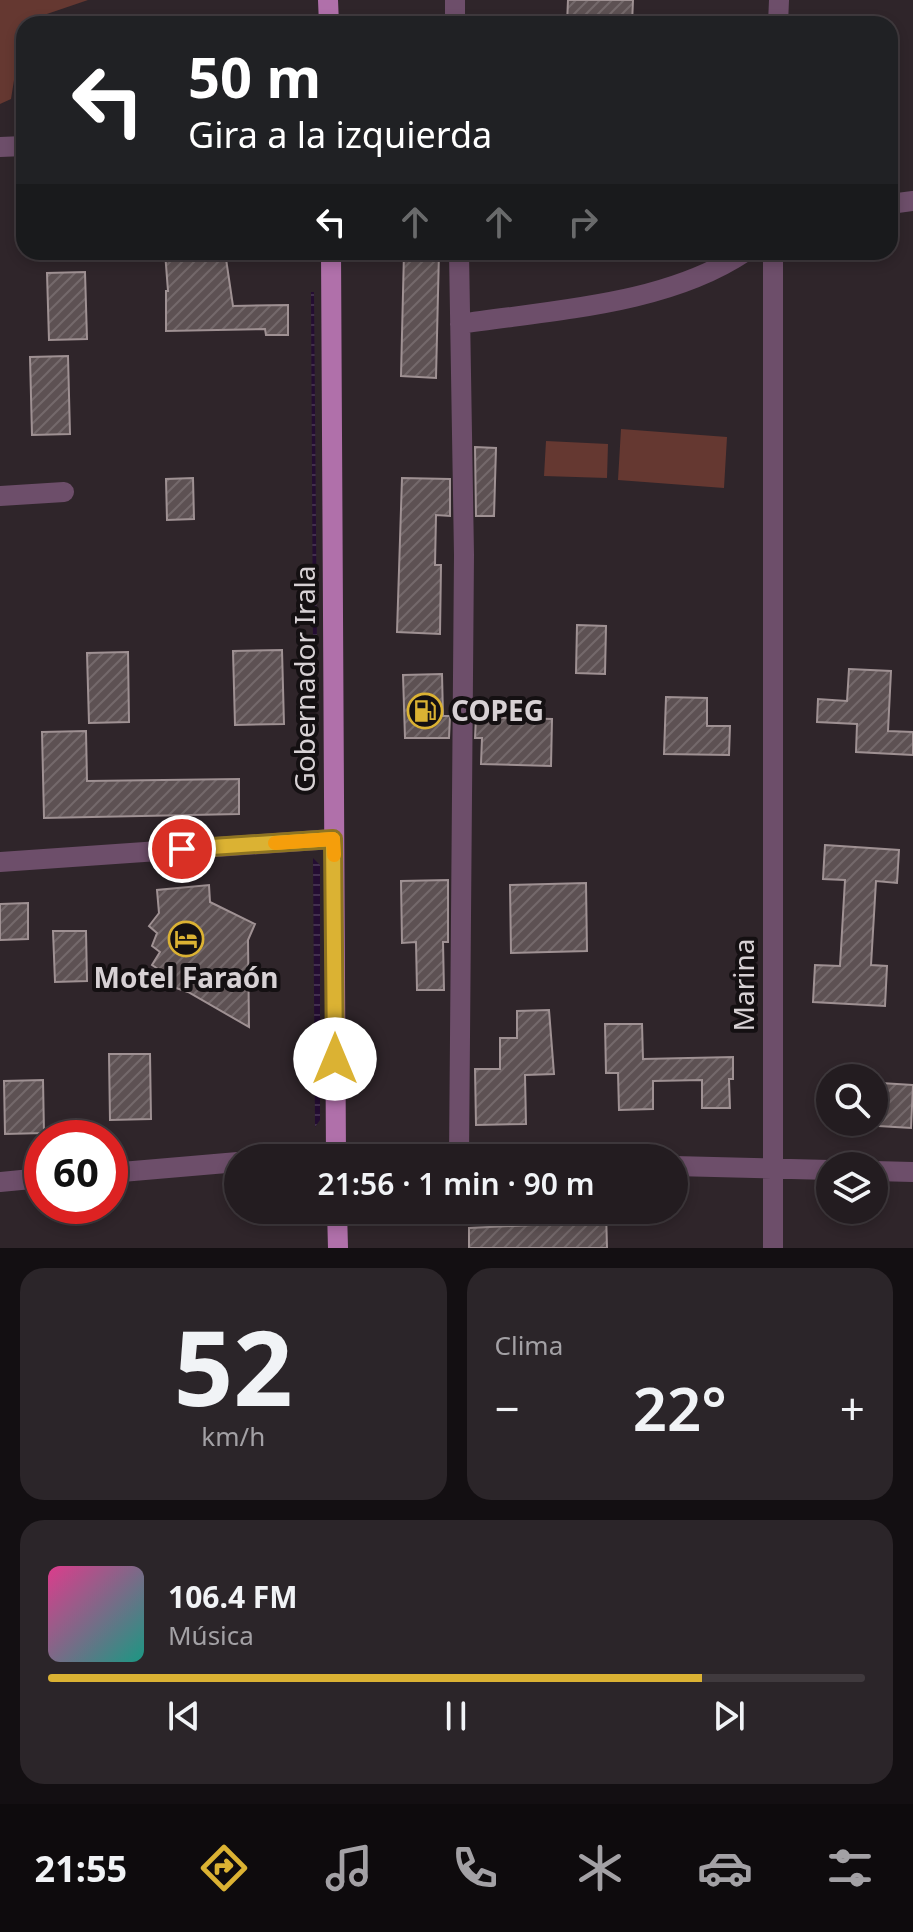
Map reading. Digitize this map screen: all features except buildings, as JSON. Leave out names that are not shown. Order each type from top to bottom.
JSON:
[{"type":"main road","name":"Gobernador Irala","points":[[331,260],[336,1144]]},
{"type":"main road","points":[[337,1224],[338,1248]]},
{"type":"street","points":[[459,260],[464,555],[459,1144]]},
{"type":"street","points":[[460,324],[614,301],[685,283],[733,260]]},
{"type":"street","name":"Marina","points":[[773,260],[773,1248]]},
{"type":"street","points":[[0,496],[64,492]]},
{"type":"street","points":[[0,862],[333,839]]},
{"type":"street","points":[[128,1171],[224,1163]]},
{"type":"street","points":[[688,1166],[816,1170]]},
{"type":"street","points":[[888,1171],[913,1172]]},
{"type":"street","points":[[0,1182],[24,1180]]},
{"type":"shaded area","points":[[0,0],[88,0],[41,16],[16,16],[16,68],[11,99],[0,104]]},
{"type":"shaded area","points":[[311,292],[314,292],[317,651],[313,650]]},
{"type":"shaded area","points":[[621,429],[727,437],[724,488],[618,480]]},
{"type":"shaded area","points":[[546,441],[608,444],[607,478],[544,476]]},
{"type":"shaded area","points":[[313,858],[320,865],[320,1120],[315,1127]]},
{"type":"slow traffic","points":[[275,843],[333,839],[334,855]]},
{"type":"place","name":"COPEG","points":[[425,711]]},
{"type":"place","name":"Motel Faraón","points":[[186,939]]},
{"type":"route","points":[[182,849],[333,839],[335,1059]]}]
